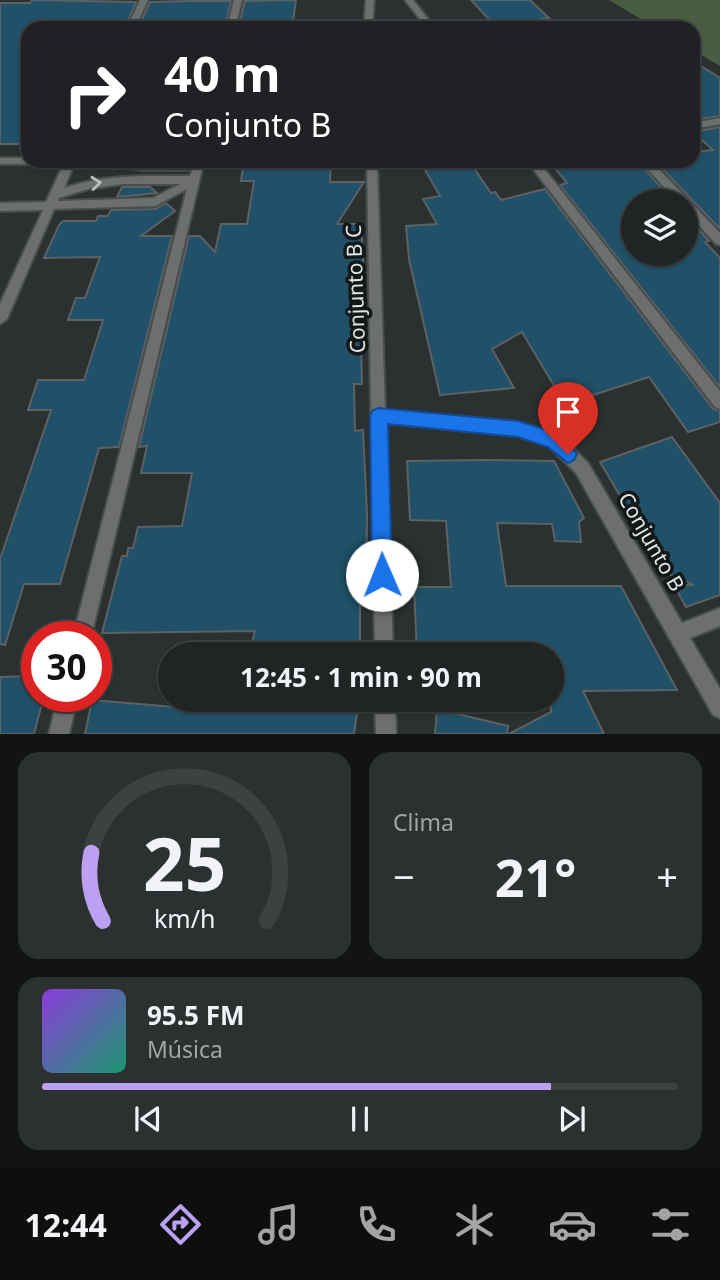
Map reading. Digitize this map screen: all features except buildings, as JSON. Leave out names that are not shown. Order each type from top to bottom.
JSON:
[{"type":"street","points":[[134,21],[144,0]]},
{"type":"street","points":[[233,21],[238,0]]},
{"type":"street","points":[[368,21],[370,0]]},
{"type":"street","points":[[409,0],[426,21]]},
{"type":"street","points":[[700,125],[720,121]]},
{"type":"street","points":[[0,161],[21,160]]},
{"type":"street","points":[[0,319],[67,168]]},
{"type":"street","points":[[170,168],[197,169]]},
{"type":"street","name":"Conjunto B C","points":[[372,168],[379,416]]},
{"type":"street","points":[[537,168],[720,402]]},
{"type":"street","points":[[652,168],[672,189]]},
{"type":"street","points":[[55,196],[155,202],[197,169]]},
{"type":"street","points":[[0,207],[55,196],[83,184],[197,169]]},
{"type":"street","points":[[86,621],[197,169]]},
{"type":"street","points":[[698,217],[720,240]]},
{"type":"street","points":[[379,416],[384,642]]},
{"type":"street","name":"Conjunto B","points":[[379,416],[518,429],[554,440],[582,468],[720,708]]},
{"type":"street","points":[[678,634],[720,617]]},
{"type":"street","points":[[59,734],[64,712]]},
{"type":"street","points":[[385,712],[386,734]]},
{"type":"green space","points":[[609,0],[720,0],[720,66],[700,54],[700,21],[644,21]]},
{"type":"route","points":[[382,575],[379,416],[518,429],[554,440],[568,454]]}]
